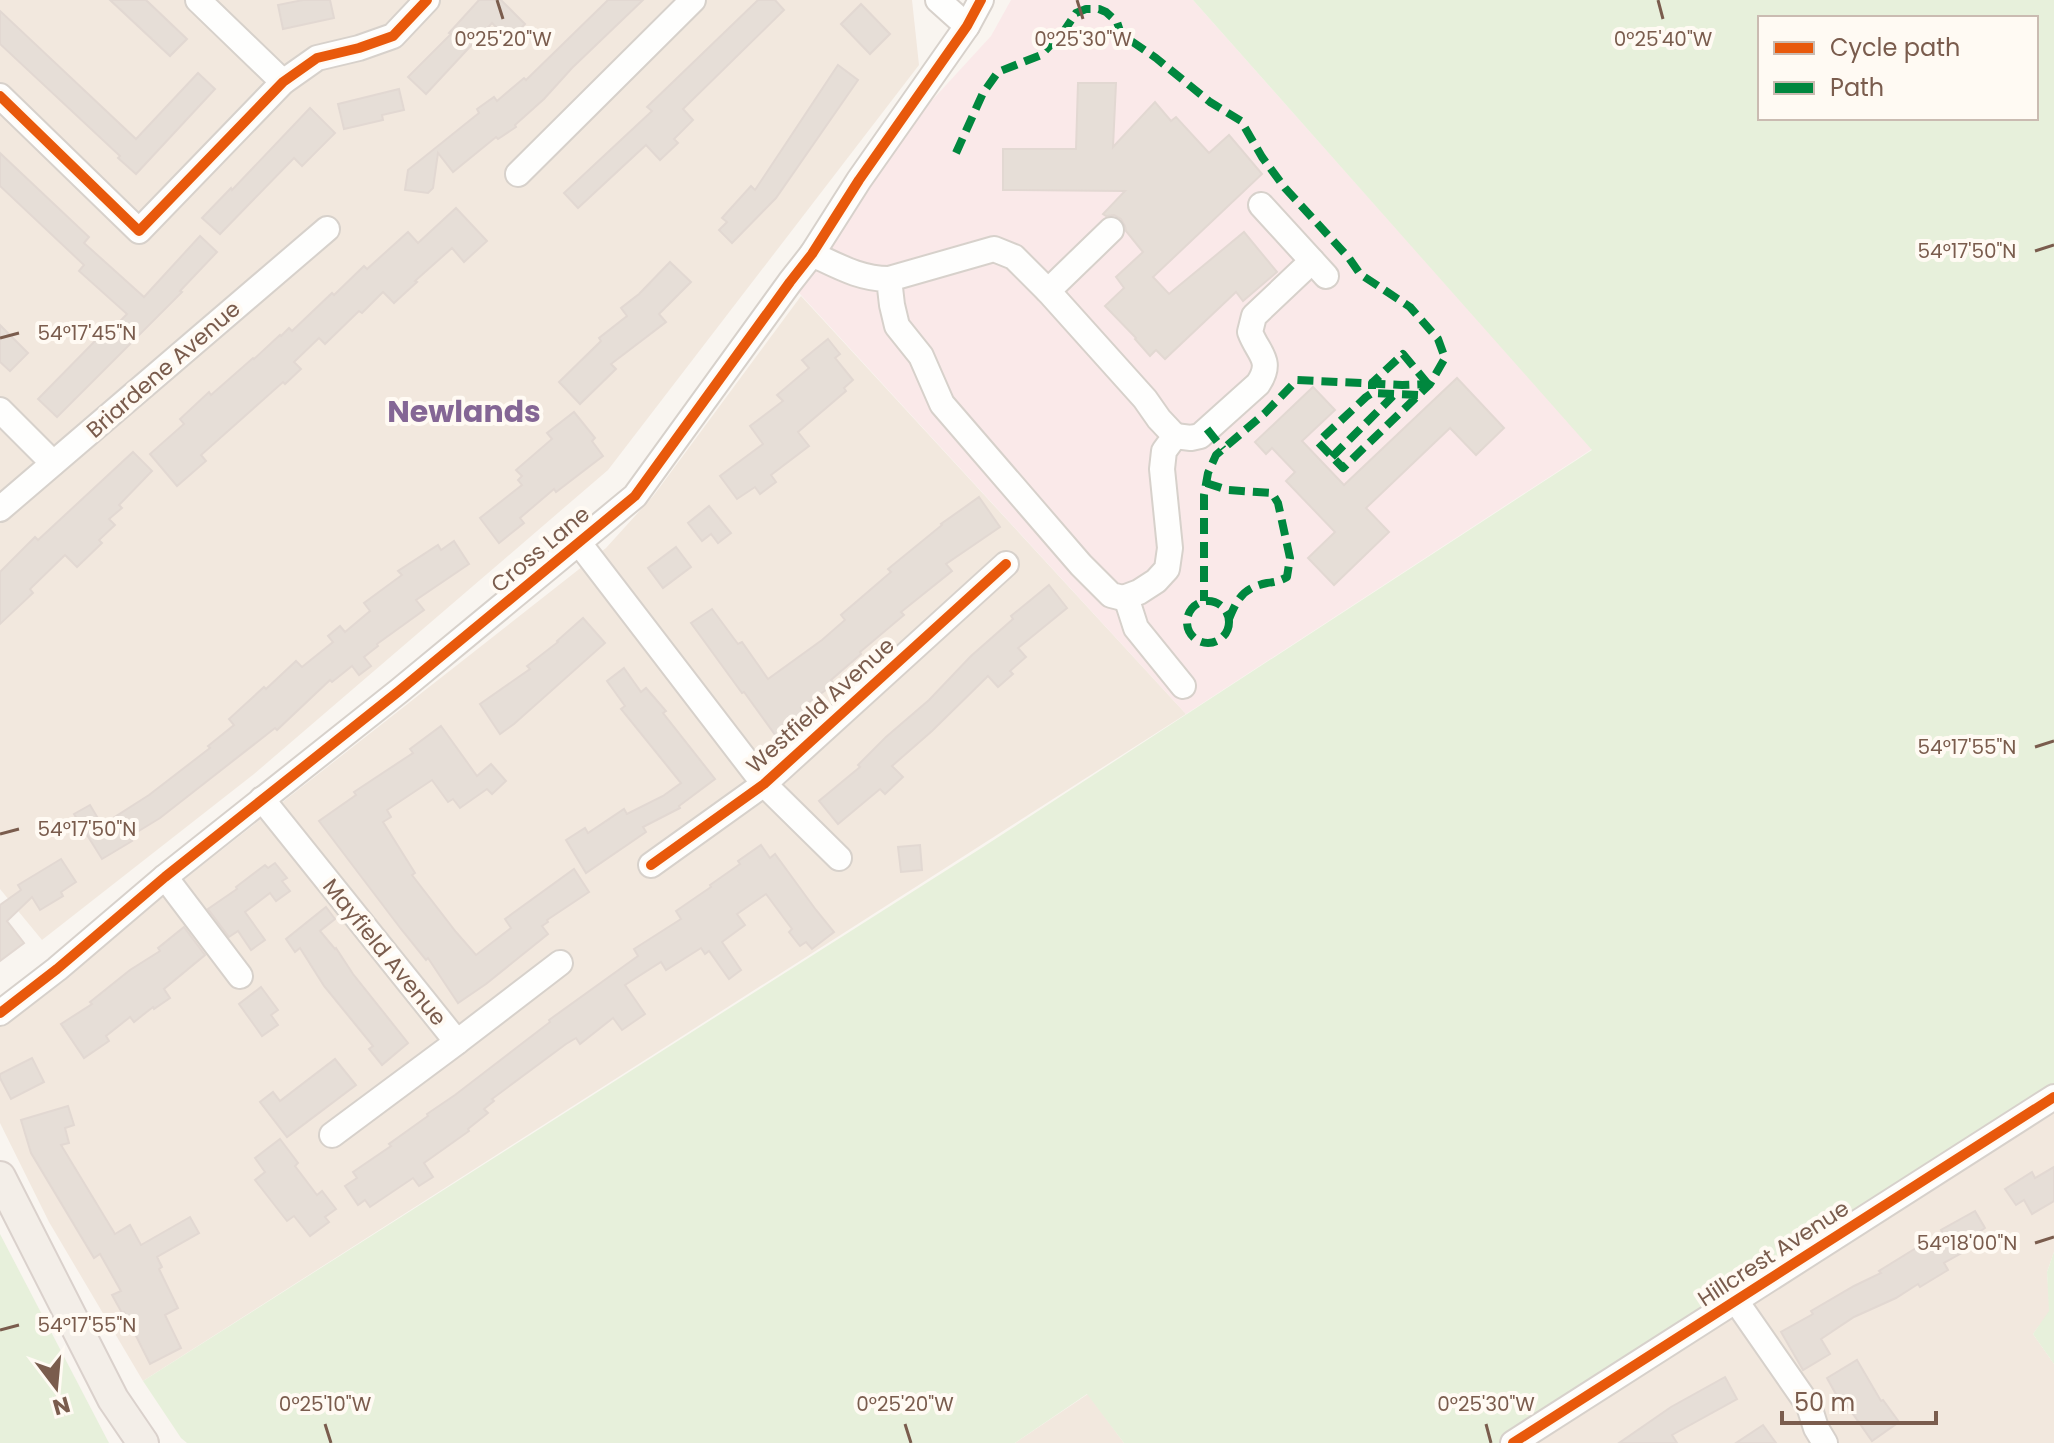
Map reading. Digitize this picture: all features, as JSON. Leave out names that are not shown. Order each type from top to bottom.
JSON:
[{"type":"main road","points":[[0,1177],[113,1399],[143,1443]]},
{"type":"street","points":[[198,0],[283,82]]},
{"type":"street","points":[[0,96],[139,231],[283,82],[317,58],[393,36],[427,0]]},
{"type":"street","points":[[518,174],[693,0]]},
{"type":"street","points":[[938,0],[967,26]]},
{"type":"street","name":"Cross Lane","points":[[0,1013],[635,496],[812,254],[859,180],[967,26],[981,0]]},
{"type":"street","points":[[812,254],[861,277],[889,279],[994,249],[1014,257],[1048,291],[1175,436],[1191,438],[1200,436],[1264,375],[1266,362],[1250,332],[1254,316],[1319,269],[1261,205]]},
{"type":"street","name":"Briardene Avenue","points":[[0,509],[327,229]]},
{"type":"street","points":[[1048,291],[1111,230]]},
{"type":"street","points":[[889,279],[897,326],[921,356],[942,404],[1081,565],[1111,595],[1126,597],[1139,592],[1167,569],[1170,548],[1162,469],[1164,451],[1175,436]]},
{"type":"street","points":[[0,410],[53,463]]},
{"type":"street","name":"Westfield Avenue","points":[[579,543],[764,784],[839,858]]},
{"type":"street","name":"Westfield Avenue","points":[[651,865],[764,784],[1006,564]]},
{"type":"street","points":[[1126,597],[1136,628],[1183,686]]},
{"type":"street","name":"Mayfield Avenue","points":[[262,799],[457,1042],[560,963]]},
{"type":"street","points":[[165,877],[240,976]]},
{"type":"street","points":[[332,1135],[457,1042]]},
{"type":"street","name":"Hillcrest Avenue","points":[[1513,1443],[2054,1097]]},
{"type":"street","points":[[1736,1301],[1809,1406],[1825,1443]]},
{"type":"shaded area","points":[[0,0],[912,0],[919,65],[608,470],[254,774],[42,940],[0,889]]},
{"type":"shaded area","points":[[1011,0],[1193,0],[1592,449],[1186,714],[790,283],[859,180],[991,36]]},
{"type":"shaded area","points":[[801,296],[1186,714],[143,1381],[49,1222],[0,1123],[0,1024],[606,548],[654,495]]},
{"type":"shaded area","points":[[2054,1097],[2054,1252],[2047,1272],[2050,1311],[2033,1334],[2054,1364],[2054,1443],[1513,1443]]},
{"type":"shaded area","points":[[1088,1394],[1124,1443],[1015,1443]]},
{"type":"green space","points":[[1193,0],[2054,0],[2054,1097],[1513,1443],[1124,1443],[1087,1394],[1015,1443],[187,1443],[181,1438],[143,1381],[983,847],[1592,450]]},
{"type":"green space","points":[[0,1234],[109,1443],[0,1443]]},
{"type":"green space","points":[[2054,1252],[2054,1364],[2033,1334],[2049,1311],[2047,1272]]},
{"type":"building","points":[[110,0],[146,0],[187,39],[170,56]]},
{"type":"building","points":[[303,0],[330,0],[334,18],[283,29],[278,5]]},
{"type":"building","points":[[479,0],[501,0],[525,24],[509,40],[492,23],[426,94],[408,77],[451,34]]},
{"type":"building","points":[[608,0],[643,0],[516,127],[498,139],[496,137],[453,172],[438,153],[433,188],[428,193],[405,190],[408,170],[479,113],[477,109],[494,97],[497,101],[524,78],[526,80]]},
{"type":"building","points":[[758,0],[775,0],[784,10],[683,109],[693,120],[674,139],[678,143],[660,160],[646,145],[578,208],[564,193],[652,111],[647,107]]},
{"type":"building","points":[[861,4],[890,34],[870,54],[841,24]]},
{"type":"building","points":[[0,11],[136,139],[198,73],[215,89],[136,174],[0,44]]},
{"type":"building","points":[[838,65],[858,80],[776,198],[732,243],[719,230],[727,222],[722,218],[751,186],[755,190]]},
{"type":"building","points":[[1078,83],[1116,83],[1113,147],[1155,102],[1171,121],[1176,117],[1209,153],[1229,135],[1262,174],[1153,277],[1169,294],[1244,232],[1277,272],[1243,301],[1236,292],[1165,359],[1156,350],[1150,356],[1105,306],[1124,288],[1116,277],[1143,252],[1126,231],[1121,219],[1103,214],[1125,191],[1003,190],[1003,149],[1076,149]]},
{"type":"building","points":[[399,89],[404,110],[382,115],[383,120],[344,129],[338,104]]},
{"type":"building","points":[[310,108],[335,133],[302,166],[294,158],[220,234],[202,218]]},
{"type":"building","points":[[0,153],[89,237],[84,243],[144,297],[200,236],[217,252],[182,292],[57,417],[38,399],[98,338],[101,341],[127,314],[79,271],[84,265],[0,186]]},
{"type":"building","points":[[456,208],[487,241],[464,262],[452,248],[394,303],[383,292],[325,344],[319,338],[294,362],[301,369],[201,455],[206,461],[177,486],[150,454],[184,424],[180,419],[280,335],[289,328],[292,331],[332,293],[334,295],[364,266],[367,269],[408,232],[418,243]]},
{"type":"building","points":[[670,262],[691,282],[659,314],[666,322],[611,364],[616,369],[580,404],[559,382],[601,341],[599,338],[627,316],[621,308]]},
{"type":"building","points":[[0,325],[28,353],[10,371],[0,362]]},
{"type":"building","points":[[828,339],[840,354],[835,358],[853,380],[844,388],[846,391],[798,432],[809,446],[771,475],[776,482],[760,494],[755,487],[737,499],[720,476],[763,444],[750,426],[783,401],[777,395],[809,368],[802,360]]},
{"type":"building","points":[[1457,378],[1504,428],[1476,455],[1450,428],[1366,508],[1389,532],[1334,585],[1308,558],[1335,532],[1286,481],[1295,472],[1272,448],[1266,454],[1255,442],[1313,387],[1335,410],[1302,441],[1344,485]]},
{"type":"building","points":[[574,412],[595,438],[592,441],[603,456],[556,492],[554,489],[520,518],[524,523],[499,543],[480,518],[522,485],[518,480],[522,476],[516,470],[552,439],[547,433]]},
{"type":"building","points":[[133,452],[152,471],[109,519],[115,525],[99,540],[102,543],[77,567],[65,555],[30,589],[33,593],[0,624],[0,572],[35,537],[38,540]]},
{"type":"building","points":[[979,497],[1000,527],[946,564],[952,571],[901,612],[904,615],[831,680],[834,684],[801,708],[804,712],[798,717],[805,726],[781,743],[691,623],[712,609],[738,644],[742,642],[768,679],[822,640],[845,620],[841,615],[891,572],[888,569],[941,524]]},
{"type":"building","points":[[709,506],[731,533],[718,543],[711,534],[702,541],[688,523]]},
{"type":"building","points":[[454,541],[469,564],[416,600],[424,610],[364,657],[371,666],[359,675],[352,666],[332,682],[330,680],[277,730],[275,728],[160,818],[129,837],[132,841],[102,859],[74,814],[90,805],[102,825],[149,795],[210,748],[208,746],[234,725],[229,719],[264,687],[266,689],[296,661],[302,667],[333,642],[328,636],[340,626],[345,632],[370,611],[364,603],[402,575],[398,571],[438,545],[441,550]]},
{"type":"building","points":[[676,547],[691,567],[663,588],[648,568]]},
{"type":"building","points":[[1049,585],[1067,608],[1018,648],[1026,657],[1010,671],[1013,674],[998,687],[988,676],[892,766],[903,777],[885,794],[880,789],[838,824],[819,801],[860,767],[858,765],[886,737],[1013,619],[1011,616]]},
{"type":"building","points":[[583,618],[605,643],[500,734],[480,704],[530,669],[527,666]]},
{"type":"building","points":[[624,668],[641,692],[646,688],[666,711],[663,713],[715,779],[680,808],[643,827],[646,832],[586,873],[566,840],[585,828],[588,833],[624,809],[627,814],[681,783],[621,709],[625,706],[607,681]]},
{"type":"building","points":[[441,726],[477,776],[491,764],[506,781],[492,794],[487,789],[460,808],[453,799],[448,802],[432,780],[387,810],[391,817],[383,822],[415,873],[412,875],[476,955],[511,928],[505,919],[574,869],[589,892],[547,920],[542,926],[548,934],[458,1003],[428,958],[426,960],[401,929],[319,821],[356,795],[354,792],[413,753],[410,749]]},
{"type":"building","points":[[761,845],[770,858],[775,854],[834,932],[812,949],[806,942],[800,946],[789,932],[792,929],[766,894],[737,914],[745,925],[722,942],[741,970],[729,979],[709,951],[705,954],[701,948],[666,970],[661,962],[625,985],[645,1014],[622,1030],[613,1018],[580,1044],[576,1038],[566,1044],[492,1099],[494,1101],[484,1109],[488,1113],[469,1131],[424,1163],[433,1177],[419,1186],[413,1178],[370,1207],[365,1200],[358,1205],[345,1186],[357,1178],[353,1172],[391,1146],[389,1144],[549,1020],[638,956],[634,949],[681,919],[676,911],[711,887],[740,864],[738,861]]},
{"type":"building","points":[[920,845],[922,870],[901,872],[898,847]]},
{"type":"building","points":[[61,859],[76,882],[61,892],[63,896],[40,910],[32,897],[7,921],[24,943],[0,961],[0,905],[21,890],[18,885]]},
{"type":"building","points":[[275,863],[287,878],[282,881],[290,891],[276,901],[270,893],[245,912],[265,940],[251,950],[238,931],[229,937],[208,909],[265,865],[268,868]]},
{"type":"building","points":[[326,907],[335,919],[320,931],[408,1043],[382,1065],[369,1049],[373,1046],[324,986],[300,948],[295,952],[286,939]]},
{"type":"building","points":[[184,927],[205,955],[164,989],[170,998],[134,1022],[130,1017],[106,1036],[109,1041],[84,1058],[61,1024],[92,1004],[90,1002],[130,970],[160,951],[158,948]]},
{"type":"building","points":[[261,987],[278,1010],[271,1015],[278,1025],[262,1036],[239,1004]]},
{"type":"building","points":[[32,1058],[44,1082],[11,1099],[0,1074]]},
{"type":"building","points":[[335,1059],[356,1085],[287,1137],[260,1102],[273,1092],[280,1101]]},
{"type":"building","points":[[68,1106],[74,1125],[65,1128],[69,1143],[61,1145],[115,1234],[130,1225],[141,1245],[190,1217],[199,1233],[157,1257],[162,1267],[159,1269],[178,1308],[165,1315],[181,1348],[150,1364],[112,1295],[121,1291],[100,1254],[94,1258],[31,1153],[21,1120]]},
{"type":"building","points":[[280,1139],[317,1195],[322,1191],[336,1209],[325,1217],[329,1222],[310,1236],[294,1216],[287,1221],[255,1180],[265,1172],[255,1158]]},
{"type":"building","points":[[2054,1167],[2054,1201],[2032,1214],[2024,1200],[2016,1205],[2005,1189],[2032,1172],[2035,1178]]},
{"type":"building","points":[[1975,1211],[1985,1228],[1973,1236],[1978,1244],[1944,1263],[1948,1270],[1920,1287],[1918,1284],[1854,1317],[1821,1339],[1830,1354],[1803,1370],[1781,1332],[1813,1314],[1811,1311],[1881,1273],[1879,1271],[1941,1230]]},
{"type":"building","points":[[1857,1360],[1881,1401],[1899,1422],[1872,1441],[1841,1397],[1838,1398],[1827,1378]]},
{"type":"building","points":[[1725,1377],[1737,1399],[1672,1435],[1677,1443],[1619,1443],[1671,1407]]},
{"type":"building","points":[[1763,1425],[1776,1443],[1736,1443]]},
{"type":"marked path","points":[[956,153],[983,93],[998,72],[1041,55],[1076,13],[1099,9],[1117,22],[1121,34],[1210,102],[1241,121],[1285,188],[1360,274],[1410,307],[1438,339],[1445,358],[1430,384],[1297,380],[1265,413],[1216,455],[1208,473],[1204,495],[1204,601]]},
{"type":"marked path","points":[[1372,389],[1372,383],[1403,354],[1428,384]]},
{"type":"marked path","points":[[1418,395],[1372,393],[1318,442],[1343,468],[1430,384]]},
{"type":"marked path","points":[[1332,457],[1393,396]]},
{"type":"marked path","points":[[1207,429],[1223,449]]},
{"type":"marked path","points":[[1206,483],[1228,490],[1272,493],[1278,503],[1290,558],[1287,577],[1247,591],[1239,599],[1229,619]]},
{"type":"marked path","points":[[1208,601],[1223,607],[1229,622],[1223,637],[1208,643],[1193,637],[1187,622],[1193,607],[1208,601]]},
{"type":"cycle path","points":[[0,96],[139,231],[283,82],[317,58],[393,36],[427,0]]},
{"type":"cycle path","points":[[0,1013],[635,496],[812,254],[859,180],[967,26],[981,0]]},
{"type":"cycle path","points":[[651,865],[764,784],[1006,564]]},
{"type":"cycle path","points":[[1513,1443],[2054,1097]]},
{"type":"district","name":"Newlands","points":[[464,412]]}]
